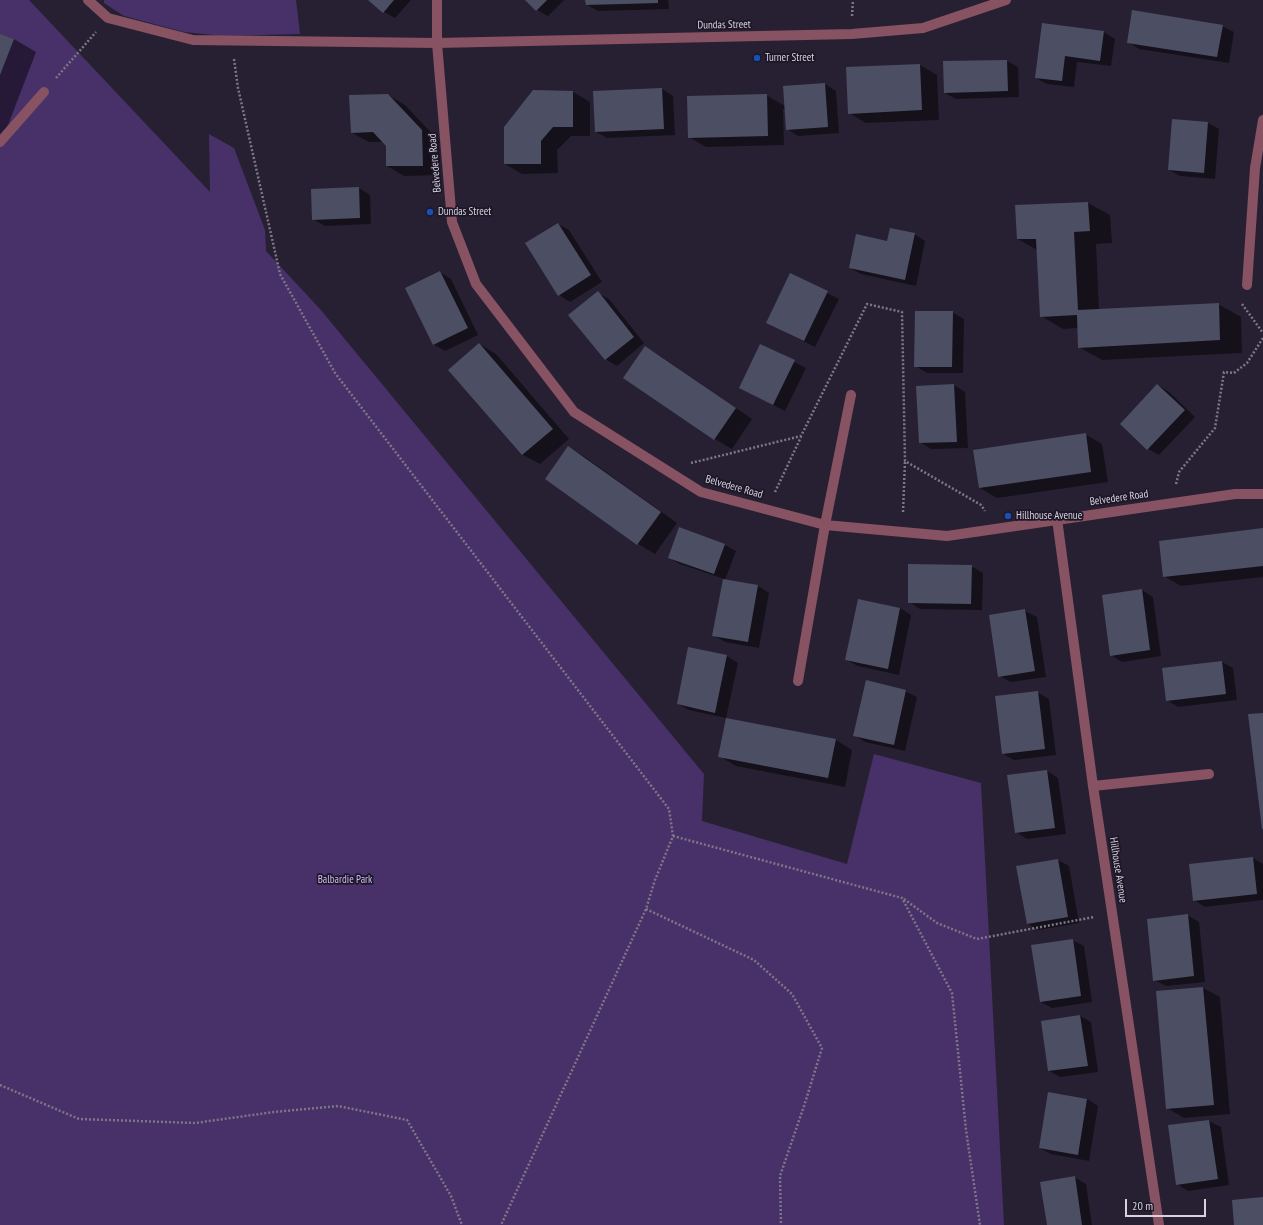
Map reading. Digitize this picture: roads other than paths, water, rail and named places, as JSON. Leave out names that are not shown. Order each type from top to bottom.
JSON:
[{"type":"street","name":"Dundas Street","points":[[88,0],[108,18],[193,40],[437,43],[852,34],[923,28],[1006,0]]},
{"type":"street","points":[[437,0],[437,43]]},
{"type":"street","name":"Belvedere Road","points":[[437,43],[452,222],[476,284],[574,412],[700,492],[826,525],[947,536],[1235,494],[1263,494]]},
{"type":"street","points":[[0,142],[44,92]]},
{"type":"street","points":[[1247,285],[1254,168],[1263,120]]},
{"type":"street","points":[[798,681],[851,395]]},
{"type":"street","name":"Hillhouse Avenue","points":[[1057,519],[1093,786],[1159,1225]]},
{"type":"street","points":[[1093,786],[1210,774]]},
{"type":"place","name":"Turner Street","points":[[757,58]]},
{"type":"place","name":"Dundas Street","points":[[430,212]]},
{"type":"place","name":"Hillhouse Avenue","points":[[1008,516]]},
{"type":"park label","name":"Balbardie Park","points":[[345,880]]}]
